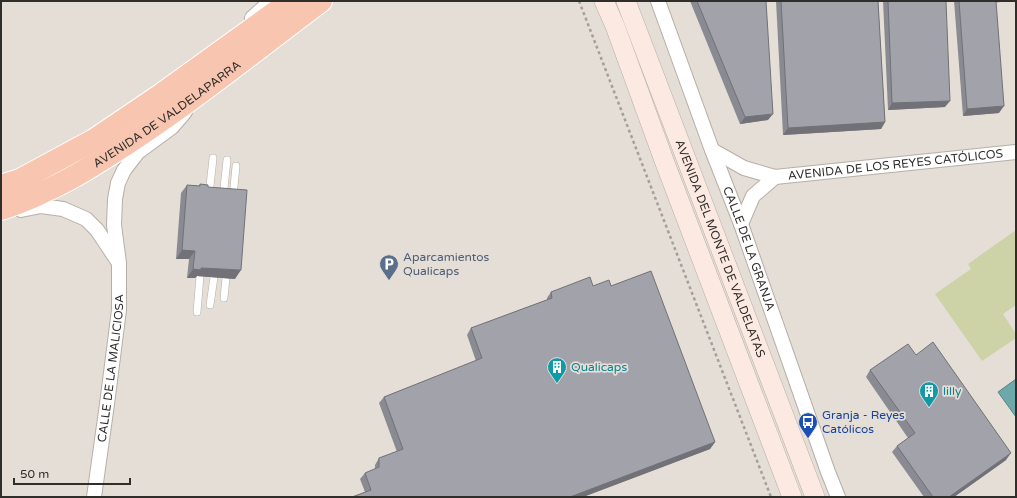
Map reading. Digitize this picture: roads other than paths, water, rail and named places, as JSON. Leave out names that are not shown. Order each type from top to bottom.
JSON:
[{"type":"highway","name":"AVENIDA DE VALDELAPARRA","points":[[1,186],[20,180],[94,140],[162,94],[291,1]]},
{"type":"highway","name":"AVENIDA DE VALDELAPARRA","points":[[1,209],[44,192],[91,167],[203,91],[322,1]]},
{"type":"main road","name":"AVENIDA DEL MONTE DE VALDELATAS","points":[[604,1],[615,26],[665,163],[792,497]]},
{"type":"main road","name":"AVENIDA DEL MONTE DE VALDELATAS","points":[[626,1],[815,497]]},
{"type":"street","points":[[162,94],[271,1]]},
{"type":"street","points":[[600,1],[615,26]]},
{"type":"street","name":"CALLE DE LA GRANJA","points":[[658,1],[712,150],[741,224],[838,497]]},
{"type":"street","name":"CALLE DE LA MALICIOSA","points":[[94,497],[119,310],[119,263],[114,225],[115,199],[118,182],[124,170],[138,152],[172,127],[203,91]]},
{"type":"street","name":"AVENIDA DE LOS REYES CATÓLICOS","points":[[712,150],[744,168],[776,177],[1016,152]]},
{"type":"street","name":"AVENIDA DE LOS REYES CATÓLICOS","points":[[741,224],[753,196],[776,177]]},
{"type":"street","points":[[1,215],[41,206],[62,209],[86,219],[97,230],[119,263]]},
{"type":"street","points":[[828,472],[831,497]]},
{"type":"lane","points":[[209,196],[214,158]]},
{"type":"lane","points":[[223,197],[227,160]]},
{"type":"lane","points":[[233,198],[236,166]]},
{"type":"lane","points":[[196,312],[200,276]]},
{"type":"lane","points":[[210,305],[214,277]]},
{"type":"lane","points":[[224,298],[226,278]]},
{"type":"water","points":[[1016,379],[1016,417],[998,392]]},
{"type":"place","name":"Aparcamientos Qualicaps","points":[[389,281]]},
{"type":"place","name":"Qualicaps","points":[[557,384]]},
{"type":"place","name":"lilly","points":[[929,408]]},
{"type":"place","name":"Granja - Reyes Católicos","points":[[808,439]]}]
